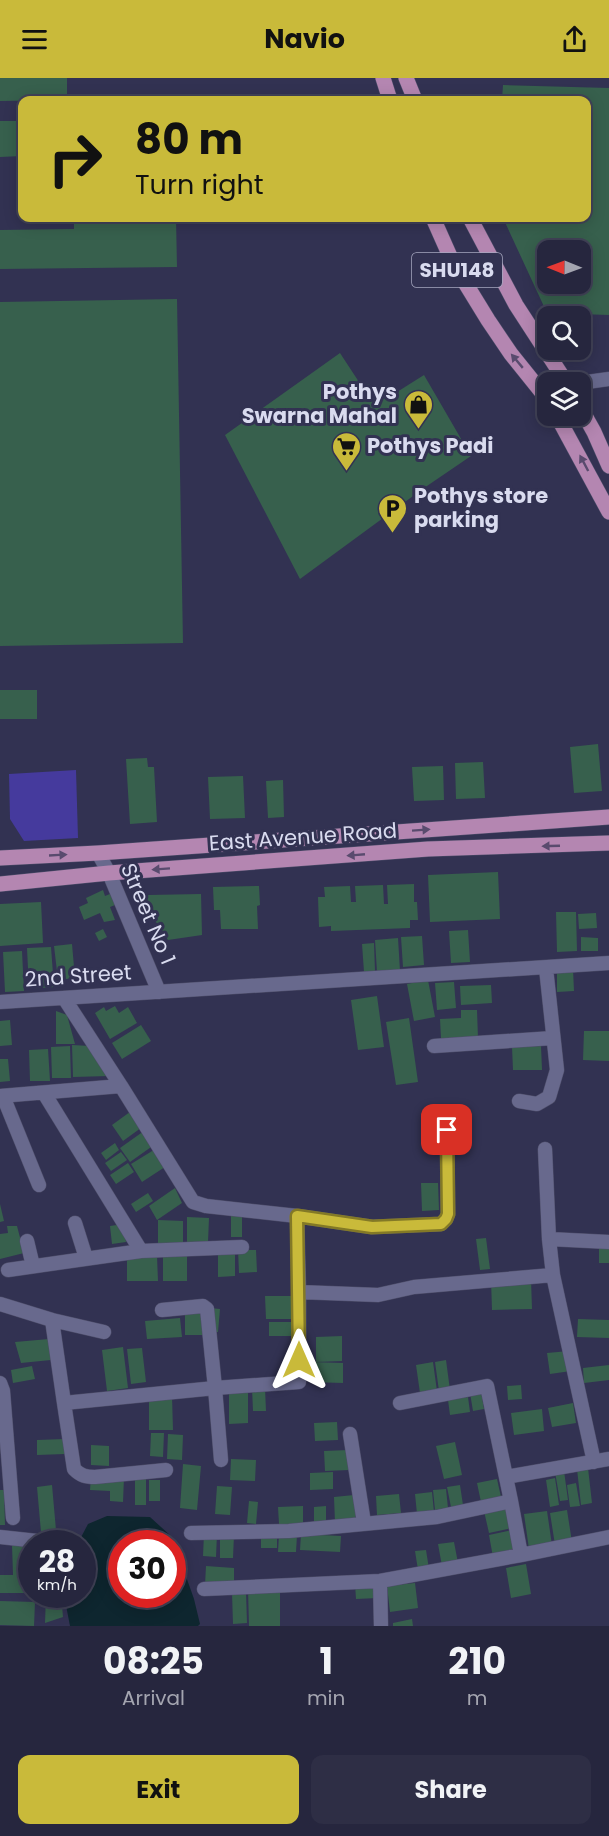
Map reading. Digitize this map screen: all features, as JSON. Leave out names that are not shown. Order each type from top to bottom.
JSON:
[{"type":"main road","points":[[383,78],[389,96]]},
{"type":"main road","points":[[406,78],[413,96]]},
{"type":"main road","name":"SHU148","points":[[435,222],[453,262],[476,301],[511,354],[537,386]]},
{"type":"main road","name":"SHU148","points":[[472,222],[516,305],[560,372]]},
{"type":"main road","points":[[591,423],[605,444],[609,466]]},
{"type":"main road","points":[[562,426],[609,512]]},
{"type":"main road","name":"East Avenue Road","points":[[0,858],[609,817]]},
{"type":"main road","name":"East Avenue Road","points":[[0,884],[109,873],[428,849],[609,843]]},
{"type":"street","points":[[591,381],[609,379]]},
{"type":"street","name":"Street No 1","points":[[98,853],[109,873],[159,992]]},
{"type":"street","name":"2nd Street","points":[[0,1002],[609,963]]},
{"type":"street","points":[[519,1101],[537,1104],[549,1097],[557,1070],[546,968]]},
{"type":"street","points":[[64,998],[194,1202],[206,1206],[372,1227],[441,1224],[448,1214],[447,1130]]},
{"type":"street","points":[[434,1046],[553,1038]]},
{"type":"street","points":[[39,1185],[1,1096],[121,1086]]},
{"type":"street","points":[[44,1093],[141,1251]]},
{"type":"street","points":[[545,1149],[553,1275],[594,1462]]},
{"type":"street","points":[[63,1403],[299,1382],[297,1216]]},
{"type":"street","points":[[75,1223],[86,1258]]},
{"type":"street","points":[[549,1239],[609,1242]]},
{"type":"street","points":[[27,1241],[33,1266]]},
{"type":"street","points":[[8,1270],[141,1251],[243,1247]]},
{"type":"street","points":[[299,1292],[378,1295],[414,1287],[553,1275]]},
{"type":"street","points":[[0,1304],[52,1320],[104,1332]]},
{"type":"street","points":[[162,1310],[203,1306],[207,1309],[221,1460]]},
{"type":"street","points":[[52,1320],[74,1469],[84,1477],[166,1470]]},
{"type":"street","points":[[0,1383],[3,1391],[13,1518]]},
{"type":"street","points":[[400,1403],[487,1386],[521,1556]]},
{"type":"street","points":[[350,1434],[364,1523]]},
{"type":"street","points":[[506,1477],[609,1459]]},
{"type":"street","points":[[191,1533],[289,1531],[436,1517],[511,1501]]},
{"type":"street","points":[[0,1537],[18,1539]]},
{"type":"street","points":[[204,1589],[380,1581],[609,1538]]},
{"type":"street","points":[[380,1581],[381,1626]]},
{"type":"shaded area","points":[[76,770],[78,838],[24,841],[10,819],[9,774]]},
{"type":"water","points":[[107,1516],[150,1517],[164,1530],[108,1530],[108,1608],[186,1608],[186,1576],[200,1624],[198,1626],[70,1626],[67,1608],[96,1608],[96,1530],[85,1530],[88,1524]]},
{"type":"building","points":[[0,78],[67,78],[67,96],[18,96],[18,101],[0,101]]},
{"type":"building","points":[[503,85],[609,88],[609,315],[591,314],[591,306],[544,306],[538,294],[591,294],[591,240],[537,240],[537,291],[505,222],[591,222],[591,96],[502,96]]},
{"type":"building","points":[[0,121],[18,121],[18,156],[0,157]]},
{"type":"building","points":[[74,222],[176,222],[177,267],[0,269],[0,230],[74,229]]},
{"type":"building","points":[[177,299],[183,643],[0,646],[0,302]]},
{"type":"building","name":"Pothys Padi","points":[[340,353],[359,382],[397,392],[424,375],[471,456],[300,579],[225,435]]},
{"type":"building","points":[[0,690],[37,690],[37,719],[0,719]]},
{"type":"building","points":[[598,744],[602,791],[574,793],[570,747]]},
{"type":"building","points":[[147,758],[148,767],[154,767],[157,822],[130,824],[126,759]]},
{"type":"building","points":[[483,762],[485,798],[456,799],[455,763]]},
{"type":"building","points":[[443,766],[444,800],[414,801],[412,767]]},
{"type":"building","points":[[243,776],[245,818],[210,819],[208,777]]},
{"type":"building","points":[[283,780],[284,817],[268,818],[266,781]]},
{"type":"building","points":[[498,872],[500,919],[430,922],[428,875]]},
{"type":"building","points":[[414,884],[414,902],[417,902],[418,920],[410,920],[410,928],[331,931],[331,926],[319,927],[318,897],[325,897],[324,887],[350,886],[351,902],[356,902],[355,886],[383,885],[384,904],[388,904],[387,885]]},
{"type":"building","points":[[259,886],[258,929],[221,929],[220,910],[214,910],[213,887]]},
{"type":"building","points":[[103,890],[105,896],[110,894],[115,905],[110,907],[115,920],[104,922],[100,913],[84,920],[79,907],[88,903],[86,898]]},
{"type":"building","points":[[201,894],[202,935],[168,940],[144,904],[148,895]]},
{"type":"building","points":[[41,902],[43,943],[0,946],[0,904]]},
{"type":"building","points":[[556,912],[576,912],[577,951],[557,952]]},
{"type":"building","points":[[596,913],[597,928],[579,929],[578,914]]},
{"type":"building","points":[[103,929],[107,937],[99,941],[95,933]]},
{"type":"building","points":[[468,930],[470,962],[451,963],[449,931]]},
{"type":"building","points":[[422,936],[424,965],[403,967],[401,937]]},
{"type":"building","points":[[581,937],[598,938],[598,951],[581,951]]},
{"type":"building","points":[[398,938],[400,971],[377,972],[375,940]]},
{"type":"building","points":[[374,943],[375,971],[364,972],[362,944]]},
{"type":"building","points":[[72,944],[75,978],[58,980],[54,946]]},
{"type":"building","points":[[51,947],[54,987],[29,989],[27,948]]},
{"type":"building","points":[[22,951],[24,991],[5,992],[3,952]]},
{"type":"building","points":[[573,969],[574,991],[557,992],[557,970]]},
{"type":"building","points":[[428,980],[435,1017],[414,1021],[407,984]]},
{"type":"building","points":[[454,982],[456,1008],[437,1010],[435,983]]},
{"type":"building","points":[[491,985],[492,1003],[461,1005],[460,986]]},
{"type":"building","points":[[377,996],[384,1047],[358,1050],[351,1000]]},
{"type":"building","points":[[115,1006],[119,1013],[128,1007],[137,1023],[110,1039],[95,1013],[104,1007],[106,1011]]},
{"type":"building","points":[[461,1010],[477,1010],[478,1038],[441,1038],[440,1019],[461,1018]]},
{"type":"building","points":[[56,1011],[67,1015],[75,1044],[56,1044]]},
{"type":"building","points":[[409,1018],[418,1082],[396,1085],[386,1022]]},
{"type":"building","points":[[10,1020],[12,1045],[0,1046],[0,1021]]},
{"type":"building","points":[[141,1025],[151,1041],[122,1059],[112,1043]]},
{"type":"building","points":[[584,1031],[609,1031],[609,1061],[583,1060]]},
{"type":"building","points":[[72,1045],[90,1046],[109,1076],[73,1077]]},
{"type":"building","points":[[70,1046],[71,1078],[52,1078],[51,1047]]},
{"type":"building","points":[[541,1046],[542,1070],[513,1070],[512,1047]]},
{"type":"building","points":[[48,1049],[50,1081],[30,1081],[29,1050]]},
{"type":"building","points":[[0,1059],[8,1059],[10,1081],[0,1082]]},
{"type":"building","points":[[134,1109],[145,1125],[123,1141],[112,1125]]},
{"type":"building","points":[[144,1131],[154,1145],[130,1162],[120,1148]]},
{"type":"building","points":[[115,1143],[119,1150],[106,1160],[101,1153]]},
{"type":"building","points":[[157,1148],[168,1165],[142,1182],[131,1164]]},
{"type":"building","points":[[121,1152],[127,1160],[111,1171],[105,1163]]},
{"type":"building","points":[[128,1163],[134,1172],[116,1184],[110,1175]]},
{"type":"building","points":[[421,1183],[438,1183],[439,1210],[422,1211]]},
{"type":"building","points":[[175,1188],[182,1203],[157,1220],[149,1206]]},
{"type":"building","points":[[148,1193],[153,1201],[136,1212],[131,1204]]},
{"type":"building","points":[[0,1204],[4,1221],[0,1222]]},
{"type":"building","points":[[231,1211],[242,1211],[242,1237],[231,1237]]},
{"type":"building","points":[[187,1217],[209,1218],[208,1242],[187,1242]]},
{"type":"building","points":[[158,1220],[183,1221],[183,1244],[158,1243]]},
{"type":"building","points":[[123,1224],[126,1242],[112,1244],[110,1226]]},
{"type":"building","points":[[7,1226],[17,1226],[24,1253],[0,1259],[0,1234],[8,1233]]},
{"type":"building","points":[[486,1238],[490,1269],[480,1270],[476,1239]]},
{"type":"building","points":[[609,1248],[609,1263],[599,1263],[599,1249]]},
{"type":"building","points":[[218,1249],[235,1249],[235,1276],[218,1277]]},
{"type":"building","points":[[238,1250],[256,1250],[257,1272],[239,1273]]},
{"type":"building","points":[[127,1256],[157,1256],[158,1281],[127,1281]]},
{"type":"building","points":[[163,1256],[187,1256],[187,1281],[163,1281]]},
{"type":"building","points":[[531,1279],[532,1309],[492,1310],[491,1280]]},
{"type":"building","points":[[265,1296],[297,1296],[297,1319],[266,1319]]},
{"type":"building","points":[[210,1308],[220,1309],[218,1332],[210,1332]]},
{"type":"building","points":[[185,1314],[204,1314],[207,1335],[185,1335]]},
{"type":"building","points":[[180,1318],[182,1337],[147,1339],[145,1321]]},
{"type":"building","points":[[578,1319],[609,1320],[609,1338],[577,1337]]},
{"type":"building","points":[[269,1322],[294,1322],[295,1336],[269,1336]]},
{"type":"building","points":[[342,1336],[342,1361],[316,1362],[316,1337]]},
{"type":"building","points":[[49,1339],[51,1360],[21,1363],[15,1342]]},
{"type":"building","points":[[123,1347],[128,1388],[107,1391],[102,1350]]},
{"type":"building","points":[[142,1348],[146,1382],[131,1384],[127,1349]]},
{"type":"building","points":[[569,1351],[571,1371],[550,1374],[547,1353]]},
{"type":"building","points":[[446,1360],[450,1390],[439,1391],[435,1362]]},
{"type":"building","points":[[310,1362],[343,1363],[343,1383],[310,1382]]},
{"type":"building","points":[[433,1362],[437,1391],[420,1393],[416,1365]]},
{"type":"building","points":[[609,1365],[609,1380],[584,1383],[583,1368]]},
{"type":"building","points":[[32,1366],[35,1379],[13,1383],[11,1370]]},
{"type":"building","points":[[521,1385],[522,1399],[508,1400],[507,1386]]},
{"type":"building","points":[[248,1387],[248,1423],[229,1424],[229,1388]]},
{"type":"building","points":[[252,1388],[265,1388],[266,1411],[253,1411]]},
{"type":"building","points":[[481,1391],[484,1409],[473,1411],[470,1393]]},
{"type":"building","points":[[149,1396],[172,1396],[173,1430],[149,1430]]},
{"type":"building","points":[[468,1397],[470,1412],[450,1415],[448,1400]]},
{"type":"building","points":[[573,1403],[576,1423],[552,1427],[548,1408]]},
{"type":"building","points":[[542,1409],[544,1431],[514,1435],[511,1413]]},
{"type":"building","points":[[337,1422],[338,1440],[315,1441],[314,1423]]},
{"type":"building","points":[[151,1433],[164,1433],[163,1457],[150,1456]]},
{"type":"building","points":[[168,1434],[183,1435],[182,1460],[167,1459]]},
{"type":"building","points":[[65,1439],[65,1454],[37,1455],[37,1440]]},
{"type":"building","points":[[455,1442],[462,1475],[444,1479],[436,1446]]},
{"type":"building","points":[[91,1445],[109,1446],[109,1466],[91,1465]]},
{"type":"building","points":[[349,1450],[349,1470],[325,1471],[324,1451]]},
{"type":"building","points":[[231,1459],[256,1460],[255,1481],[230,1480]]},
{"type":"building","points":[[183,1464],[201,1466],[197,1510],[180,1508]]},
{"type":"building","points":[[588,1468],[592,1503],[581,1505],[577,1469]]},
{"type":"building","points":[[564,1471],[568,1500],[560,1501],[555,1472]]},
{"type":"building","points":[[333,1472],[333,1489],[310,1490],[310,1473]]},
{"type":"building","points":[[135,1476],[146,1476],[146,1505],[135,1505]]},
{"type":"building","points":[[91,1477],[124,1477],[123,1502],[110,1501],[110,1491],[90,1490]]},
{"type":"building","points":[[555,1478],[559,1505],[550,1507],[546,1480]]},
{"type":"building","points":[[497,1479],[501,1497],[481,1502],[477,1483]]},
{"type":"building","points":[[149,1480],[160,1480],[160,1501],[149,1501]]},
{"type":"building","points":[[576,1483],[580,1506],[570,1507],[567,1485]]},
{"type":"building","points":[[52,1485],[56,1530],[41,1530],[37,1487]]},
{"type":"building","points":[[460,1485],[463,1505],[451,1507],[447,1487]]},
{"type":"building","points":[[217,1486],[232,1487],[230,1515],[215,1514]]},
{"type":"building","points":[[446,1489],[448,1508],[435,1510],[433,1490]]},
{"type":"building","points":[[0,1490],[4,1490],[5,1525],[0,1525]]},
{"type":"building","points":[[432,1492],[434,1512],[417,1514],[415,1494]]},
{"type":"building","points":[[399,1494],[401,1513],[377,1515],[376,1496]]},
{"type":"building","points":[[354,1495],[356,1520],[335,1522],[334,1497]]},
{"type":"building","points":[[249,1501],[258,1502],[256,1524],[247,1523]]},
{"type":"building","points":[[303,1506],[303,1524],[279,1524],[278,1507]]},
{"type":"building","points":[[326,1506],[326,1523],[314,1523],[314,1507]]},
{"type":"building","points":[[507,1506],[512,1528],[489,1533],[484,1511]]},
{"type":"building","points":[[567,1510],[572,1542],[555,1545],[550,1513]]},
{"type":"building","points":[[547,1511],[552,1545],[529,1549],[524,1514]]},
{"type":"building","points":[[512,1530],[517,1552],[493,1557],[489,1535]]},
{"type":"building","points":[[261,1533],[277,1533],[277,1548],[261,1548]]},
{"type":"building","points":[[204,1534],[217,1534],[216,1557],[203,1556]]},
{"type":"building","points":[[279,1534],[297,1535],[296,1552],[278,1552]]},
{"type":"building","points":[[301,1534],[341,1536],[340,1552],[300,1550]]},
{"type":"building","points":[[220,1535],[234,1535],[233,1558],[220,1558]]},
{"type":"building","points":[[454,1542],[458,1563],[442,1566],[438,1544]]},
{"type":"building","points":[[12,1545],[18,1545],[18,1593],[0,1593],[0,1575],[13,1575]]},
{"type":"building","points":[[426,1550],[429,1569],[418,1570],[415,1551]]},
{"type":"building","points":[[526,1564],[531,1594],[511,1598],[506,1568]]},
{"type":"building","points":[[206,1566],[234,1568],[234,1586],[205,1585]]},
{"type":"building","points":[[377,1583],[378,1598],[356,1599],[355,1584]]},
{"type":"building","points":[[415,1583],[418,1608],[390,1612],[387,1586]]},
{"type":"building","points":[[248,1589],[280,1589],[280,1626],[249,1626]]},
{"type":"building","points":[[246,1592],[247,1623],[233,1624],[232,1593]]},
{"type":"building","points":[[0,1601],[18,1602],[18,1608],[35,1608],[34,1626],[0,1625]]},
{"type":"building","points":[[46,1608],[62,1608],[63,1617],[45,1623]]},
{"type":"building","points":[[412,1619],[413,1626],[393,1626],[393,1623]]},
{"type":"place","name":"Pothys Swarna Mahal","points":[[418,430]]},
{"type":"place","name":"Pothys Padi","points":[[346,472]]},
{"type":"place","name":"Pothys store parking","points":[[393,534]]},
{"type":"route","points":[[299,1360],[297,1216],[372,1227],[441,1224],[448,1214],[447,1130]]}]
